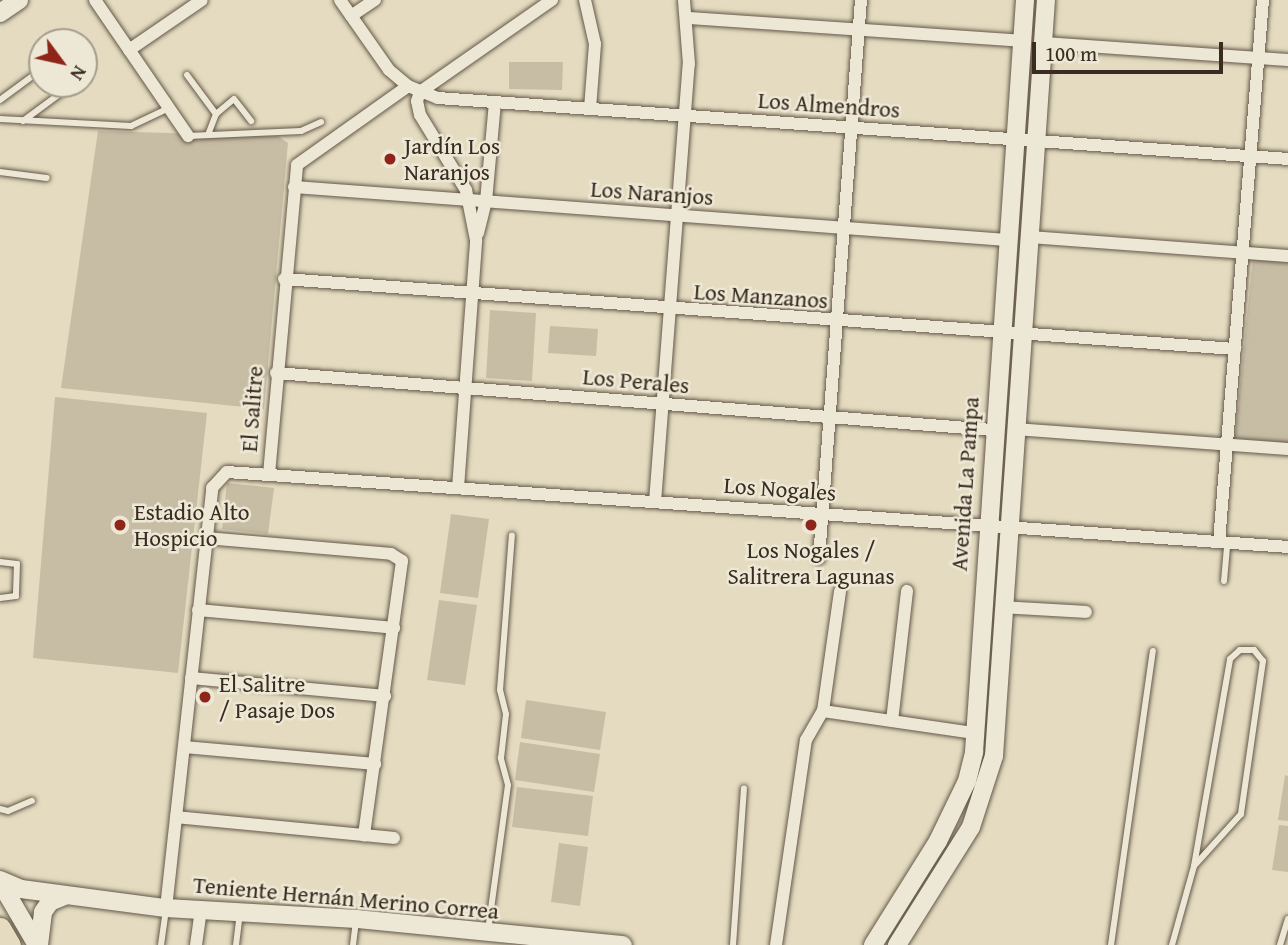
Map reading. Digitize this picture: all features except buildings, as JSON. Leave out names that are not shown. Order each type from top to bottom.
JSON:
[{"type":"highway","points":[[0,928],[10,945]]},
{"type":"street","points":[[0,13],[19,0]]},
{"type":"street","points":[[95,0],[188,136]]},
{"type":"street","points":[[129,50],[202,0]]},
{"type":"street","points":[[340,0],[381,60],[414,89],[420,115],[470,200],[476,240]]},
{"type":"street","points":[[351,16],[375,0]]},
{"type":"street","name":"El Salitre","points":[[166,908],[206,538],[215,480],[231,471],[269,474],[284,279],[294,187],[300,160],[552,0]]},
{"type":"street","points":[[585,0],[595,44],[590,109]]},
{"type":"street","points":[[654,502],[685,116],[688,18],[684,0]]},
{"type":"street","points":[[819,558],[861,0]]},
{"type":"street","name":"Avenida La Pampa","points":[[873,945],[954,811],[967,782],[974,733],[986,525],[1025,0]]},
{"type":"street","name":"Avenida La Pampa","points":[[897,945],[966,836],[985,793],[994,756],[1007,526],[1046,0]]},
{"type":"street","points":[[1223,542],[1227,444],[1262,0]]},
{"type":"street","points":[[688,18],[1022,41]]},
{"type":"street","points":[[1043,43],[1288,60]]},
{"type":"street","name":"Los Almendros","points":[[414,89],[495,102],[1288,159]]},
{"type":"street","points":[[458,488],[476,240],[485,201],[495,102]]},
{"type":"street","name":"Los Naranjos","points":[[294,187],[1007,240]]},
{"type":"street","points":[[1029,237],[1288,256]]},
{"type":"street","name":"Los Manzanos","points":[[284,279],[1000,335],[1022,332],[1235,349]]},
{"type":"street","name":"Los Perales","points":[[276,373],[993,430]]},
{"type":"street","points":[[1014,429],[1288,449]]},
{"type":"street","name":"Los Nogales","points":[[269,474],[1288,547]]},
{"type":"street","points":[[206,538],[391,554],[400,559],[403,568],[364,835]]},
{"type":"street","points":[[776,945],[806,740],[823,711],[839,591]]},
{"type":"street","points":[[892,721],[908,591]]},
{"type":"street","points":[[1002,607],[1086,612]]},
{"type":"street","points":[[198,610],[394,628]]},
{"type":"street","points":[[191,678],[385,696]]},
{"type":"street","points":[[823,711],[974,733]]},
{"type":"street","points":[[184,747],[375,764]]},
{"type":"street","points":[[176,817],[394,838]]},
{"type":"street","points":[[0,881],[38,945]]},
{"type":"street","name":"Teniente Hernán Merino Correa","points":[[0,881],[21,890],[166,908],[356,919],[488,934],[623,945]]},
{"type":"street","points":[[38,945],[43,912],[50,902],[64,896]]},
{"type":"street","points":[[196,945],[201,910]]},
{"type":"lane","points":[[187,75],[216,114]]},
{"type":"lane","points":[[0,100],[28,79]]},
{"type":"lane","points":[[23,121],[54,98]]},
{"type":"lane","points":[[208,135],[216,114],[234,99],[251,121]]},
{"type":"lane","points":[[0,120],[131,126],[169,108]]},
{"type":"lane","points":[[188,136],[301,131],[321,122]]},
{"type":"lane","points":[[0,172],[47,178]]},
{"type":"lane","points":[[488,934],[508,785],[501,758],[506,714],[500,690],[512,535]]},
{"type":"lane","points":[[1223,542],[1224,581]]},
{"type":"lane","points":[[0,562],[17,564],[16,596],[0,598]]},
{"type":"lane","points":[[1172,945],[1194,866],[1230,659],[1240,650],[1254,650],[1263,661],[1241,814],[1194,866]]},
{"type":"lane","points":[[1111,945],[1153,652]]},
{"type":"lane","points":[[733,945],[744,788]]},
{"type":"lane","points":[[0,808],[9,811],[32,801]]},
{"type":"lane","points":[[161,945],[166,908]]},
{"type":"lane","points":[[236,945],[241,913]]},
{"type":"lane","points":[[353,945],[356,919]]},
{"type":"lane","points":[[1280,945],[1288,919]]},
{"type":"shaded area","points":[[509,62],[563,62],[562,90],[509,89]]},
{"type":"shaded area","points":[[98,131],[278,136],[288,143],[264,409],[61,388]]},
{"type":"shaded area","points":[[1253,257],[1288,260],[1288,443],[1235,438]]},
{"type":"shaded area","points":[[490,310],[536,313],[532,381],[486,378]]},
{"type":"shaded area","points":[[550,326],[598,329],[596,356],[548,353]]},
{"type":"shaded area","name":"Estadio Alto Hospicio","points":[[55,397],[207,413],[178,673],[33,658]]},
{"type":"shaded area","points":[[227,483],[274,488],[268,534],[222,529]]},
{"type":"shaded area","points":[[451,514],[489,519],[478,598],[440,593]]},
{"type":"shaded area","points":[[439,600],[477,605],[465,685],[427,680]]},
{"type":"shaded area","points":[[526,700],[606,712],[600,750],[521,738]]},
{"type":"shaded area","points":[[520,742],[600,754],[594,792],[515,780]]},
{"type":"shaded area","points":[[1285,775],[1288,776],[1288,821],[1278,820]]},
{"type":"shaded area","points":[[517,787],[593,796],[588,836],[512,827]]},
{"type":"shaded area","points":[[1279,825],[1288,826],[1288,872],[1272,870]]},
{"type":"shaded area","points":[[559,843],[588,847],[580,906],[551,902]]},
{"type":"place","name":"Jardín Los Naranjos","points":[[390,159]]},
{"type":"place","name":"Estadio Alto Hospicio","points":[[120,525]]},
{"type":"place","name":"Los Nogales / Salitrera Lagunas","points":[[811,525]]},
{"type":"place","name":"El Salitre / Pasaje Dos","points":[[205,697]]}]
